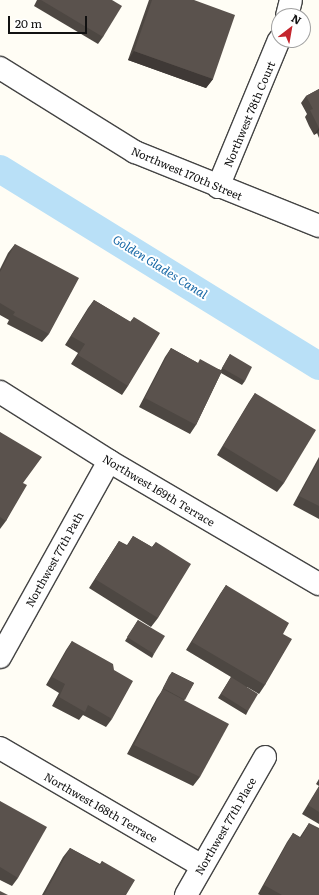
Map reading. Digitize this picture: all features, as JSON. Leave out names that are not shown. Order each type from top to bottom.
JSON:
[{"type":"street","name":"Northwest 78th Court","points":[[218,187],[276,48]]},
{"type":"street","name":"Northwest 170th Street","points":[[0,68],[135,152],[218,187],[319,226]]},
{"type":"street","name":"Northwest 169th Terrace","points":[[0,392],[109,461],[319,584]]},
{"type":"street","name":"Northwest 77th Path","points":[[0,657],[109,461]]},
{"type":"street","name":"Northwest 168th Terrace","points":[[0,748],[202,866]]},
{"type":"street","name":"Northwest 77th Place","points":[[186,895],[265,757]]},
{"type":"building","points":[[41,0],[112,0],[122,6],[103,37]]},
{"type":"building","points":[[152,0],[194,0],[235,15],[213,79],[134,51]]},
{"type":"building","points":[[319,89],[319,128],[310,110],[313,109],[306,96]]},
{"type":"building","points":[[15,244],[79,278],[49,334],[13,315],[15,312],[0,303],[0,272]]},
{"type":"building","points":[[94,300],[131,322],[134,317],[160,333],[128,386],[78,355],[85,344],[71,336]]},
{"type":"building","points":[[171,348],[198,363],[200,359],[222,371],[196,425],[145,398]]},
{"type":"building","points":[[230,354],[252,367],[245,381],[222,368]]},
{"type":"building","points":[[255,393],[316,430],[284,483],[223,446]]},
{"type":"building","points":[[0,432],[42,457],[23,483],[27,485],[6,521],[0,517]]},
{"type":"building","points":[[319,460],[319,506],[299,496]]},
{"type":"building","points":[[133,536],[152,547],[156,542],[191,564],[158,618],[95,579],[119,541],[127,546]]},
{"type":"building","points":[[226,585],[289,623],[283,634],[292,639],[265,685],[192,642]]},
{"type":"building","points":[[138,620],[165,636],[154,654],[127,637]]},
{"type":"building","points":[[72,641],[113,664],[114,670],[133,681],[112,719],[88,705],[85,712],[59,697],[65,684],[52,677]]},
{"type":"building","points":[[172,672],[194,683],[185,700],[163,688]]},
{"type":"building","points":[[231,677],[258,694],[248,711],[221,694]]},
{"type":"building","points":[[163,689],[229,724],[200,777],[134,745]]},
{"type":"building","points":[[319,787],[319,812],[308,805]]},
{"type":"building","points":[[0,801],[47,827],[18,878],[0,867]]},
{"type":"building","points":[[309,823],[319,828],[319,895],[282,895],[264,885],[293,833],[301,838]]},
{"type":"building","points":[[70,848],[100,865],[102,861],[135,880],[126,895],[44,895]]},
{"type":"building","points":[[0,891],[8,895],[0,895]]},
{"type":"waterway","name":"Golden Glades Canal","points":[[0,169],[319,366]]}]
